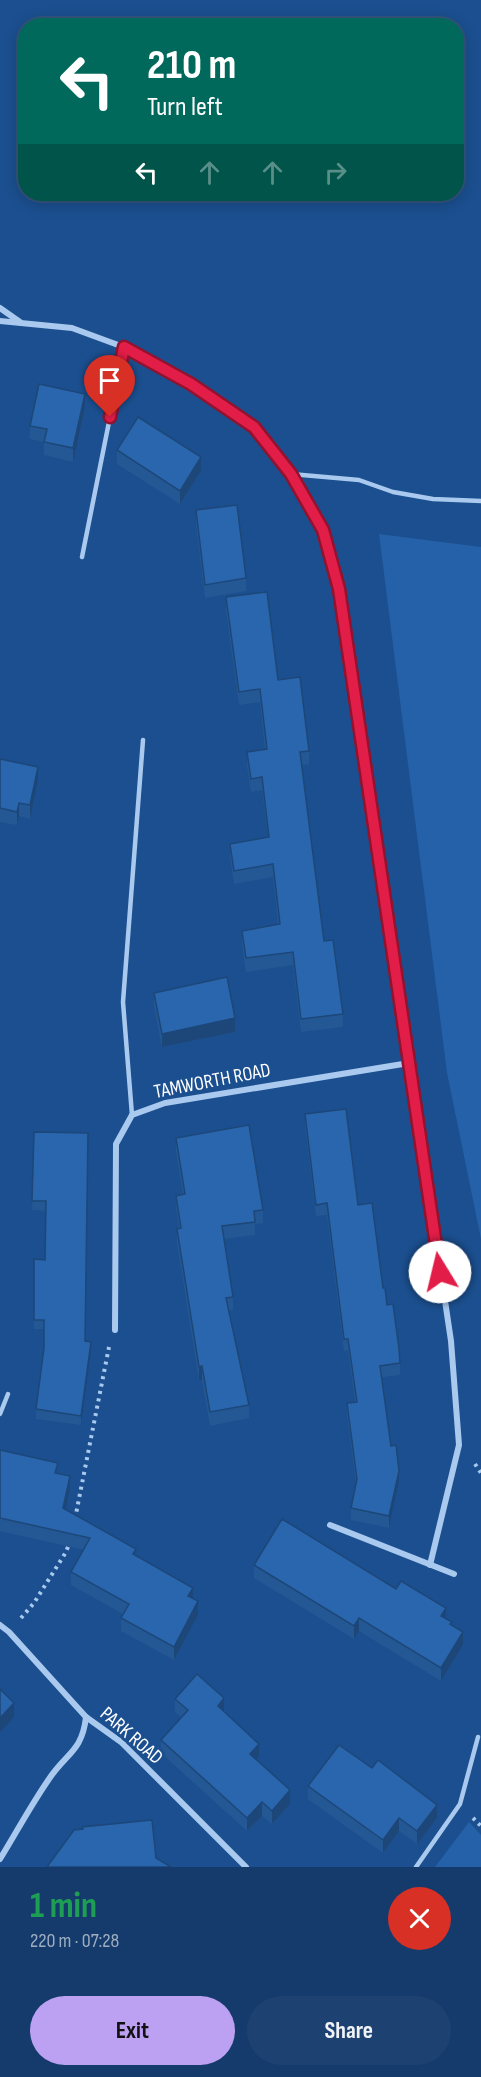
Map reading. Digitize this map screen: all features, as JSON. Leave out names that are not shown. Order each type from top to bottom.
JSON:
[{"type":"street","points":[[0,308],[20,322]]},
{"type":"street","points":[[0,321],[72,328],[124,347],[191,384],[254,427],[291,474],[323,530],[339,589],[451,1341],[459,1445],[430,1565]]},
{"type":"street","name":"TAMWORTH ROAD","points":[[115,1330],[116,1144],[132,1114],[165,1103],[409,1063]]},
{"type":"street","points":[[330,1525],[454,1574]]},
{"type":"street","name":"PARK ROAD","points":[[0,1625],[86,1717],[121,1742],[246,1867]]},
{"type":"street","points":[[0,1859],[50,1777],[80,1742],[86,1717]]},
{"type":"lane","points":[[82,557],[124,347]]},
{"type":"lane","points":[[291,474],[358,480],[393,492],[433,499],[481,501]]},
{"type":"lane","points":[[132,1114],[123,1002],[143,740]]},
{"type":"lane","points":[[0,1414],[8,1394]]},
{"type":"lane","points":[[416,1867],[460,1804],[478,1737]]},
{"type":"path","points":[[74,1523],[106,1354],[115,1330]]},
{"type":"path","points":[[9,1632],[34,1603],[66,1552],[69,1543]]},
{"type":"shaded area","points":[[379,534],[481,547],[481,1239],[447,1073]]},
{"type":"shaded area","points":[[469,1822],[481,1835],[481,1867],[435,1867]]},
{"type":"building","points":[[39,384],[85,394],[73,448],[44,442],[47,429],[30,426]]},
{"type":"building","points":[[138,417],[201,457],[180,491],[117,450]]},
{"type":"building","points":[[237,505],[246,578],[205,585],[196,510]]},
{"type":"building","points":[[267,592],[278,680],[300,677],[309,751],[300,752],[324,941],[333,940],[343,1014],[301,1019],[293,952],[246,958],[242,931],[280,924],[273,864],[234,871],[230,844],[269,837],[262,777],[251,779],[247,752],[267,749],[260,689],[239,692],[226,597]]},
{"type":"building","points":[[0,759],[38,767],[30,805],[19,803],[17,812],[0,808]]},
{"type":"building","points":[[227,977],[235,1018],[162,1034],[154,993]]},
{"type":"building","points":[[346,1109],[358,1205],[372,1203],[383,1288],[385,1288],[387,1305],[393,1304],[399,1349],[400,1363],[380,1366],[391,1446],[396,1445],[399,1471],[389,1516],[351,1508],[357,1479],[347,1403],[357,1402],[348,1339],[344,1339],[327,1203],[316,1205],[305,1114]]},
{"type":"building","points":[[249,1125],[263,1210],[254,1211],[255,1222],[222,1226],[233,1297],[226,1298],[249,1405],[210,1412],[202,1366],[199,1367],[177,1229],[181,1228],[176,1196],[185,1194],[176,1138]]},
{"type":"building","points":[[34,1132],[88,1133],[85,1341],[91,1342],[81,1416],[36,1409],[44,1348],[44,1320],[34,1320],[34,1259],[45,1260],[46,1201],[32,1201]]},
{"type":"building","points":[[0,1450],[58,1463],[55,1473],[70,1476],[63,1508],[136,1549],[133,1554],[193,1588],[188,1596],[198,1601],[174,1647],[121,1618],[129,1604],[71,1572],[90,1538],[0,1518]]},
{"type":"building","points":[[282,1519],[396,1589],[401,1581],[446,1608],[441,1616],[463,1632],[441,1668],[359,1618],[354,1626],[254,1565]]},
{"type":"building","points":[[197,1674],[224,1698],[218,1706],[259,1744],[250,1754],[290,1790],[272,1811],[262,1802],[247,1818],[161,1740],[188,1710],[175,1699]]},
{"type":"building","points":[[0,1689],[14,1703],[0,1718]]},
{"type":"building","points":[[339,1745],[372,1768],[378,1760],[437,1805],[417,1831],[399,1818],[383,1840],[308,1786]]},
{"type":"building","points":[[152,1820],[156,1858],[171,1867],[47,1867],[74,1830],[83,1829],[82,1827]]},
{"type":"route","points":[[110,417],[124,347],[191,384],[254,427],[291,474],[323,530],[339,589],[440,1272]]}]
